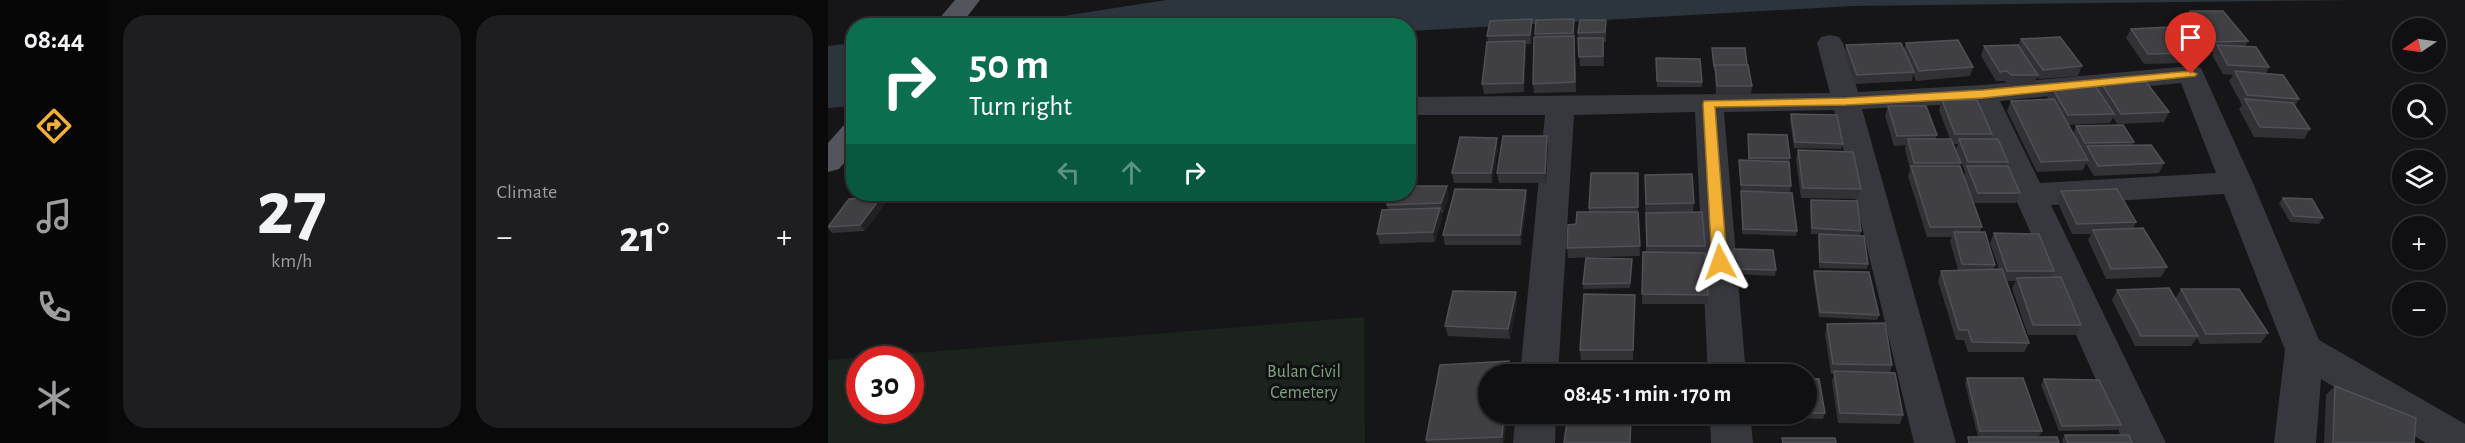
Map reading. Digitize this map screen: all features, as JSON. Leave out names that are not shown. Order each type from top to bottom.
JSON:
[{"type":"main road","points":[[953,18],[968,0]]},
{"type":"main road","points":[[828,162],[846,141]]},
{"type":"street","points":[[1830,43],[1935,443]]},
{"type":"street","points":[[1416,106],[1846,101],[1983,94],[2191,74],[2304,350],[2295,443]]},
{"type":"street","points":[[1983,94],[2145,443]]},
{"type":"street","points":[[1709,104],[1726,364]]},
{"type":"street","points":[[1540,364],[1560,106]]},
{"type":"street","points":[[2029,195],[2237,183]]},
{"type":"street","points":[[2304,350],[2462,443]]},
{"type":"street","points":[[1534,443],[1535,424]]},
{"type":"street","points":[[1731,424],[1732,443]]},
{"type":"green space","name":"Bulan Civil Cemetery","points":[[1364,317],[1365,443],[828,443],[828,360],[846,359],[846,424],[924,424],[924,352]]},
{"type":"shaded area","points":[[1166,0],[2357,0],[1853,6],[1416,31],[1416,18],[1051,18]]},
{"type":"shaded area","points":[[846,44],[846,107],[828,108],[828,46]]},
{"type":"building","points":[[2190,11],[2223,11],[2248,41],[2215,42]]},
{"type":"building","points":[[1532,19],[1530,35],[1487,36],[1490,21]]},
{"type":"building","points":[[1574,19],[1573,33],[1535,34],[1536,20]]},
{"type":"building","points":[[1580,20],[1606,20],[1605,32],[1578,33]]},
{"type":"building","points":[[2169,27],[2188,53],[2148,54],[2131,29]]},
{"type":"building","points":[[1574,36],[1575,82],[1533,84],[1534,37]]},
{"type":"building","points":[[2060,37],[2082,66],[2043,70],[2021,39]]},
{"type":"building","points":[[1578,38],[1603,38],[1603,56],[1579,57]]},
{"type":"building","points":[[1958,40],[1973,67],[1919,71],[1906,43]]},
{"type":"building","points":[[1525,41],[1523,83],[1482,84],[1487,42]]},
{"type":"building","points":[[1901,43],[1914,72],[1857,75],[1846,45]]},
{"type":"building","points":[[2018,45],[2038,75],[2011,75],[2007,71],[2000,72],[1984,46]]},
{"type":"building","points":[[2217,45],[2256,47],[2269,67],[2228,65]]},
{"type":"building","points":[[1712,48],[1745,48],[1747,65],[1714,66]]},
{"type":"building","points":[[1656,58],[1700,59],[1702,82],[1657,81]]},
{"type":"building","points":[[1715,65],[1748,65],[1752,86],[1717,86]]},
{"type":"building","points":[[2235,71],[2283,75],[2299,99],[2247,95]]},
{"type":"building","points":[[2146,82],[2169,112],[2121,114],[2102,84]]},
{"type":"building","points":[[2094,84],[2114,114],[2068,115],[2051,86]]},
{"type":"building","points":[[2054,99],[2088,160],[2041,162],[2011,101]]},
{"type":"building","points":[[2245,99],[2293,103],[2310,129],[2260,127]]},
{"type":"building","points":[[1942,100],[1977,100],[1992,134],[1955,134]]},
{"type":"building","points":[[1888,106],[1926,106],[1937,135],[1897,136]]},
{"type":"building","points":[[1791,114],[1837,115],[1843,144],[1795,142]]},
{"type":"building","points":[[2123,125],[2134,142],[2085,143],[2076,126]]},
{"type":"building","points":[[1748,134],[1787,135],[1790,158],[1749,158]]},
{"type":"building","points":[[1503,136],[1547,136],[1545,173],[1497,173]]},
{"type":"building","points":[[1460,137],[1497,138],[1491,173],[1452,173]]},
{"type":"building","points":[[1908,139],[1951,139],[1961,163],[1914,163]]},
{"type":"building","points":[[1959,139],[1998,139],[2008,162],[1968,162]]},
{"type":"building","points":[[2151,145],[2164,163],[2098,166],[2087,146]]},
{"type":"building","points":[[1798,150],[1853,152],[1861,189],[1803,188]]},
{"type":"building","points":[[1739,160],[1789,162],[1791,186],[1741,185]]},
{"type":"building","points":[[1911,166],[1960,166],[1982,227],[1930,227]]},
{"type":"building","points":[[1967,166],[2008,166],[2020,193],[1978,193]]},
{"type":"building","points":[[1591,173],[1638,173],[1638,207],[1589,208]]},
{"type":"building","points":[[1692,174],[1694,203],[1646,204],[1645,175]]},
{"type":"building","points":[[1416,186],[1447,186],[1441,203],[1387,205],[1388,201],[1416,201]]},
{"type":"building","points":[[1455,189],[1526,190],[1520,235],[1443,235]]},
{"type":"building","points":[[2117,189],[2136,222],[2077,224],[2061,191]]},
{"type":"building","points":[[1741,191],[1792,193],[1797,231],[1743,229]]},
{"type":"building","points":[[2283,198],[2312,199],[2323,218],[2294,216]]},
{"type":"building","points":[[1811,200],[1857,201],[1861,231],[1812,228]]},
{"type":"building","points":[[848,201],[878,201],[860,225],[828,227]]},
{"type":"building","points":[[1440,208],[1433,232],[1377,234],[1382,210]]},
{"type":"building","points":[[1577,212],[1638,212],[1640,246],[1567,248],[1568,225],[1576,224]]},
{"type":"building","points":[[1702,212],[1705,246],[1647,246],[1646,213]]},
{"type":"building","points":[[2143,228],[2167,267],[2111,269],[2093,230]]},
{"type":"building","points":[[1954,232],[1985,232],[1995,265],[1962,264]]},
{"type":"building","points":[[1994,233],[2039,234],[2054,271],[2007,271]]},
{"type":"building","points":[[1819,234],[1864,236],[1868,264],[1820,262]]},
{"type":"building","points":[[1733,249],[1773,250],[1776,270],[1734,269]]},
{"type":"building","points":[[1643,252],[1705,253],[1708,295],[1642,294]]},
{"type":"building","points":[[1586,258],[1632,259],[1630,283],[1583,284]]},
{"type":"building","points":[[2002,269],[2029,343],[1972,342],[1968,330],[1959,330],[1941,271]]},
{"type":"building","points":[[1814,271],[1869,272],[1879,315],[1820,312]]},
{"type":"building","points":[[2061,277],[2081,325],[2033,325],[2017,278]]},
{"type":"building","points":[[2169,288],[2198,336],[2141,336],[2117,290]]},
{"type":"building","points":[[2181,289],[2239,289],[2268,333],[2206,334]]},
{"type":"building","points":[[1453,291],[1516,292],[1508,329],[1445,326]]},
{"type":"building","points":[[1584,294],[1635,295],[1633,350],[1580,350]]},
{"type":"building","points":[[1885,323],[1892,365],[1833,364],[1827,324]]},
{"type":"building","points":[[1509,361],[1509,364],[1478,364],[1478,424],[1503,424],[1502,437],[1426,440],[1440,365]]},
{"type":"building","points":[[1834,371],[1895,373],[1903,415],[1840,413]]},
{"type":"building","points":[[1967,378],[2023,378],[2042,431],[1980,431]]},
{"type":"building","points":[[1817,379],[1819,379],[1825,413],[1817,413]]},
{"type":"building","points":[[2044,379],[2099,380],[2121,425],[2062,426]]},
{"type":"building","points":[[2335,386],[2416,418],[2414,443],[2333,443]]},
{"type":"building","points":[[1567,424],[1631,424],[1630,443],[1564,443]]},
{"type":"building","points":[[2065,435],[2129,435],[2132,443],[2068,443]]},
{"type":"building","points":[[1968,437],[2057,437],[2059,443],[1969,443]]},
{"type":"building","points":[[1782,438],[1835,438],[1836,443],[1783,443]]},
{"type":"route","points":[[1720,262],[1709,104],[1846,101],[1983,94],[2191,74]]}]
